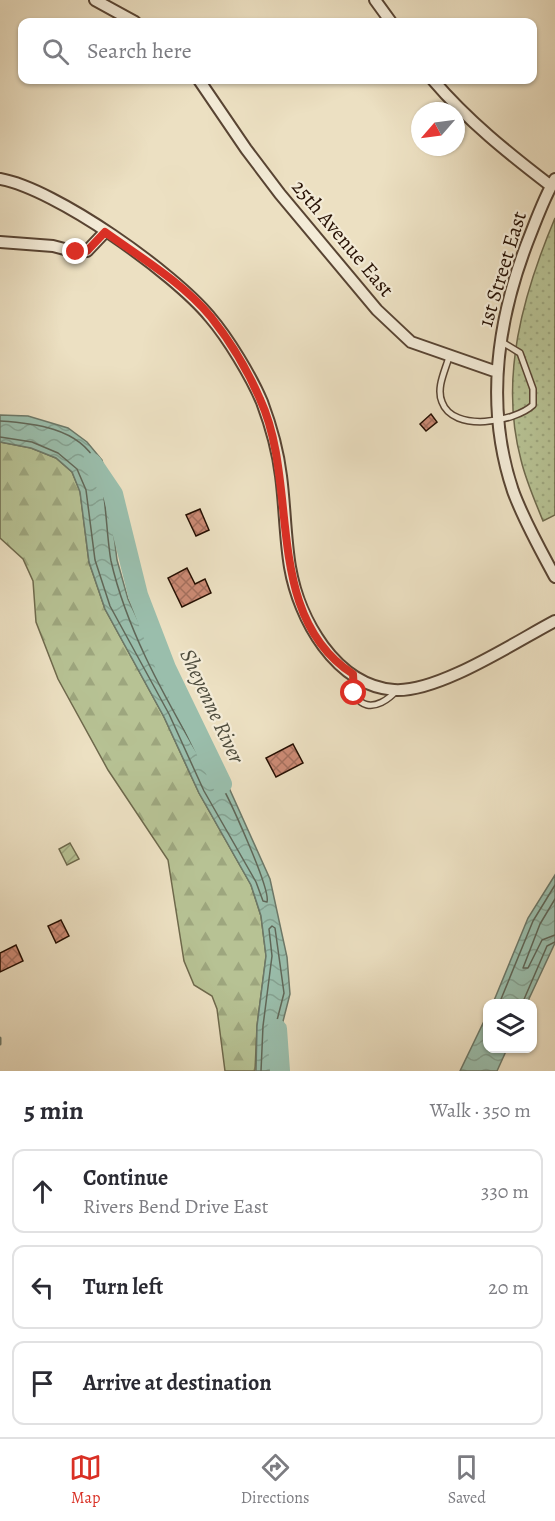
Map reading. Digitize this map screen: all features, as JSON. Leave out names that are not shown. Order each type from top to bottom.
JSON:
[{"type":"street","points":[[95,0],[113,3],[130,18]]},
{"type":"street","points":[[375,0],[388,18]]},
{"type":"street","name":"25th Avenue East","points":[[202,84],[273,185],[377,310],[411,342],[497,372]]},
{"type":"street","points":[[436,84],[458,109],[508,155],[553,182]]},
{"type":"street","points":[[0,179],[43,193],[76,211],[195,301],[211,318],[261,399],[273,434],[281,474],[290,566],[297,596],[312,629],[328,651],[353,674],[368,683],[397,690],[430,685],[555,621]]},
{"type":"street","name":"1st Street East","points":[[553,182],[519,267],[500,341],[497,372],[498,420],[513,489],[528,527],[555,577]]},
{"type":"street","points":[[0,242],[53,246],[76,252],[87,251],[105,232]]},
{"type":"lane","points":[[449,357],[440,396],[446,411],[468,421],[514,417],[533,405],[533,389],[520,352],[500,341]]},
{"type":"lane","points":[[353,674],[354,693],[365,705],[375,707],[383,704],[397,690]]},
{"type":"green space","points":[[555,218],[555,515],[543,521],[525,476],[515,429],[514,367],[524,306]]},
{"type":"green space","points":[[0,442],[31,448],[56,458],[72,472],[80,491],[89,562],[105,609],[164,717],[199,793],[251,885],[261,916],[266,956],[257,1026],[255,1071],[225,1071],[217,1009],[212,996],[194,985],[184,961],[168,860],[108,770],[58,679],[36,622],[33,581],[23,559],[0,538]]},
{"type":"green space","points":[[70,843],[79,859],[67,865],[59,849]]},
{"type":"water","points":[[0,415],[28,416],[68,428],[87,442],[102,460],[108,487],[117,560],[128,599],[201,748],[225,779],[270,879],[287,957],[290,994],[280,1033],[277,1071],[256,1071],[257,1026],[266,956],[261,916],[251,885],[199,793],[164,717],[105,609],[89,562],[80,492],[72,472],[56,458],[31,448],[0,442]]},
{"type":"water","points":[[555,875],[555,943],[529,999],[495,999],[528,918]]},
{"type":"water","points":[[483,1023],[483,1053],[505,1053],[497,1071],[460,1071]]},
{"type":"building","points":[[431,414],[437,422],[426,431],[420,424]]},
{"type":"building","points":[[200,509],[209,530],[196,536],[186,515]]},
{"type":"building","points":[[187,568],[195,584],[205,579],[211,593],[182,607],[168,578]]},
{"type":"building","points":[[293,744],[303,763],[276,777],[266,758]]},
{"type":"building","points":[[61,920],[69,936],[56,943],[48,926]]},
{"type":"building","points":[[16,945],[23,961],[0,972],[0,953]]},
{"type":"waterway","name":"Sheyenne River","points":[[92,463],[113,494],[138,595],[166,668],[222,784]]},
{"type":"waterway","name":"Sheyenne River","points":[[277,1029],[280,1071]]},
{"type":"waterway","points":[[0,1038],[0,1044]]},
{"type":"route","points":[[76,252],[87,251],[105,232],[195,301],[211,318],[243,368],[261,399],[273,434],[281,474],[290,566],[297,596],[312,629],[328,651],[353,674],[354,693]]}]
